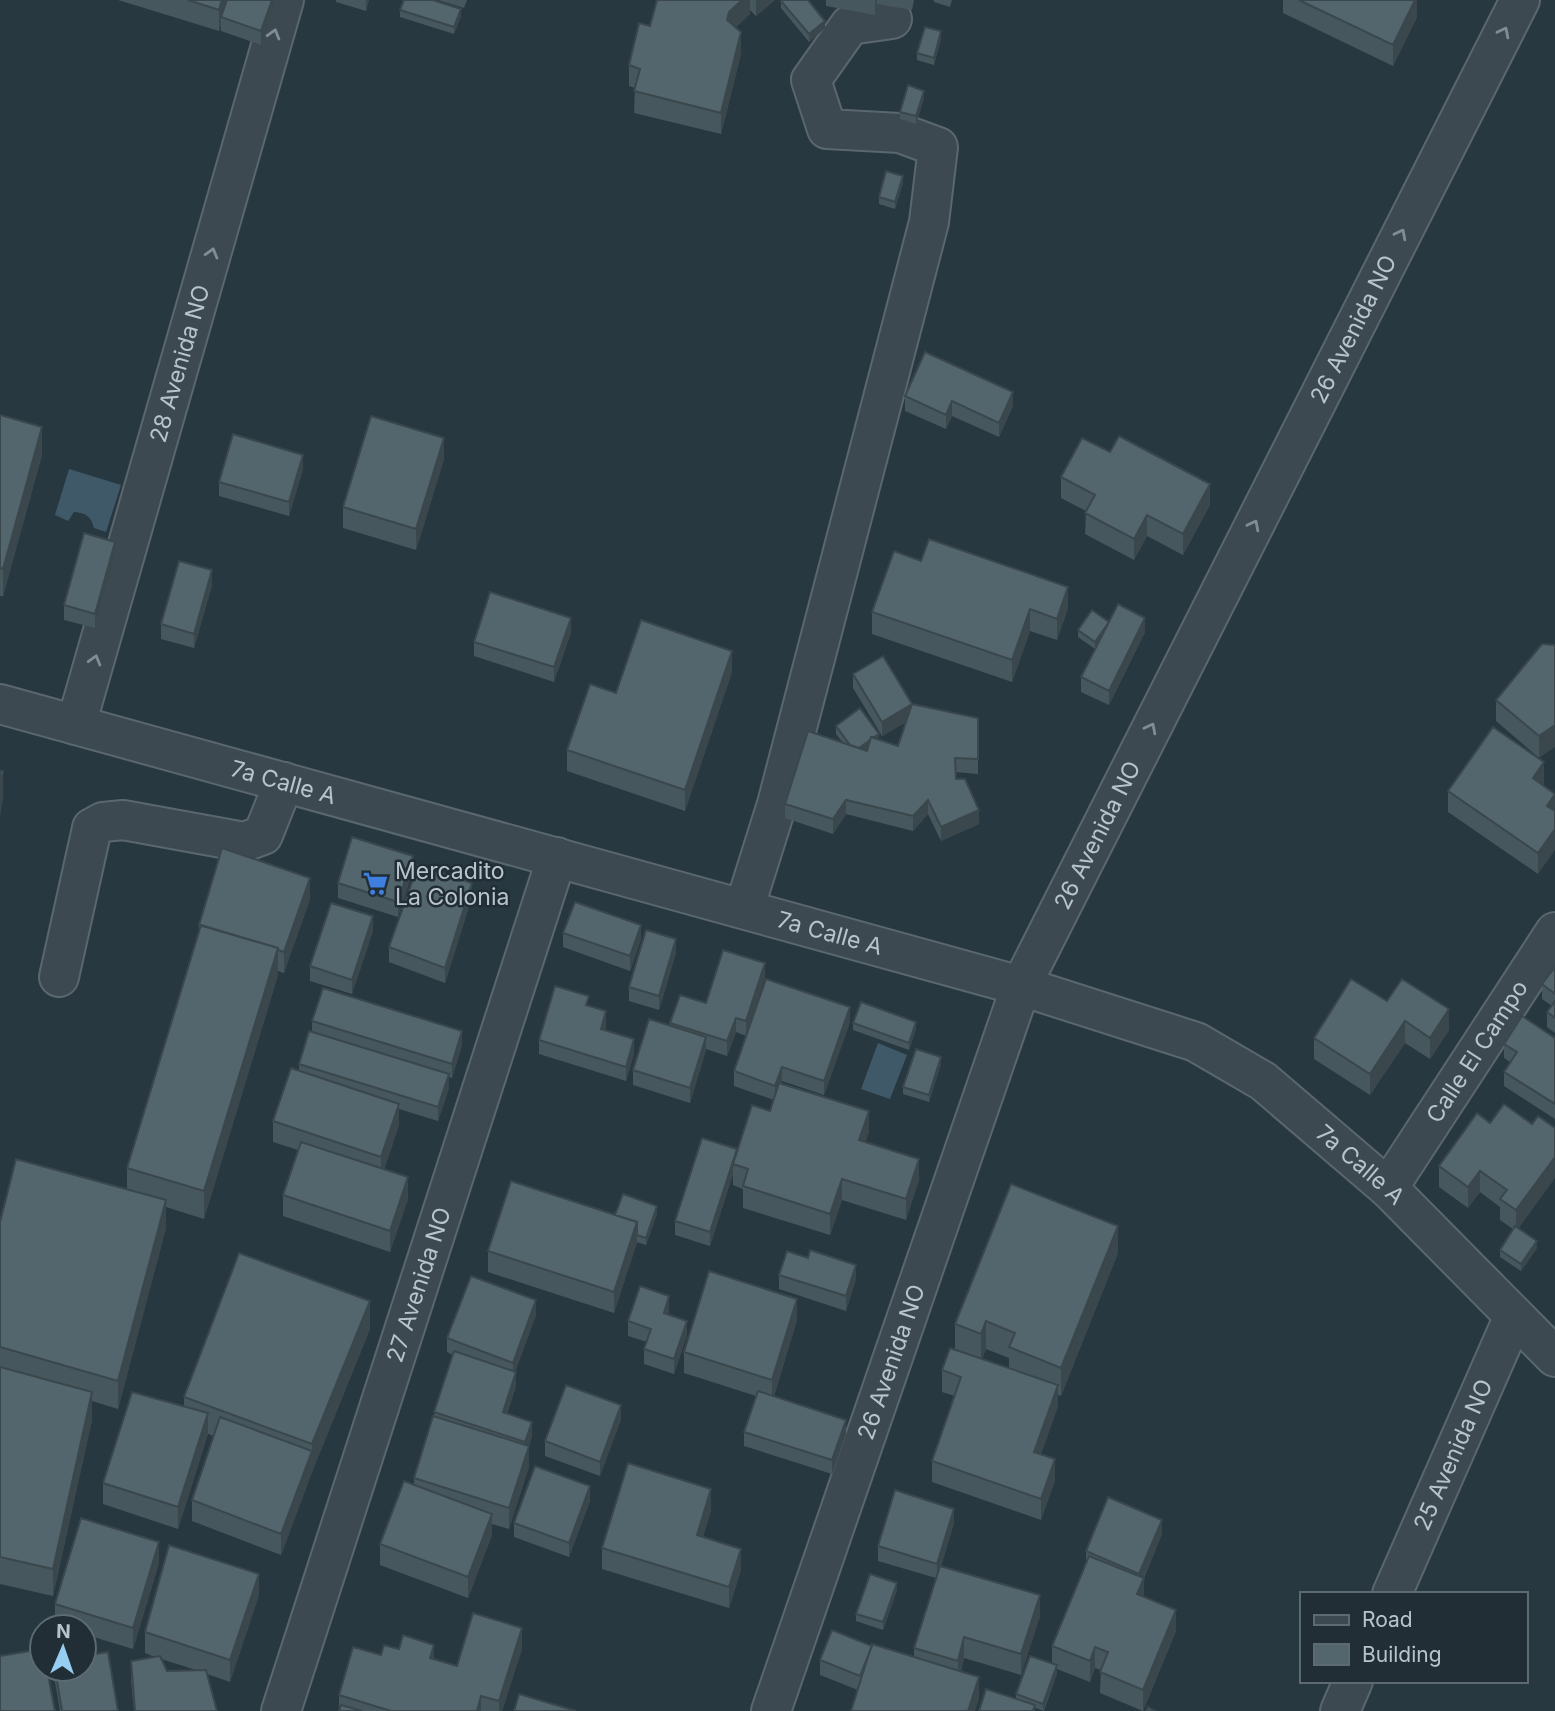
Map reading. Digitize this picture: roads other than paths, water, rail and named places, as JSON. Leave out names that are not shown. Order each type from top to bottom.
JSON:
[{"type":"street","name":"28 Avenida NO","points":[[76,725],[284,0]]},
{"type":"street","name":"26 Avenida NO","points":[[771,1711],[1021,986],[1520,0]]},
{"type":"street","points":[[744,909],[777,804],[929,222],[938,147],[900,133],[827,129],[811,80],[850,25],[892,19]]},
{"type":"street","name":"7a Calle A","points":[[0,704],[1021,986],[1196,1042],[1263,1081],[1388,1188],[1555,1357]]},
{"type":"street","points":[[58,977],[92,828],[103,822],[123,820],[244,842],[263,835],[284,782]]},
{"type":"street","name":"27 Avenida NO","points":[[281,1711],[556,857]]},
{"type":"street","name":"Calle El Campo","points":[[1388,1188],[1555,932]]},
{"type":"street","name":"25 Avenida NO","points":[[1393,1592],[1514,1316]]},
{"type":"street","points":[[1340,1711],[1352,1683]]},
{"type":"water","points":[[69,469],[121,485],[106,532],[94,528],[90,518],[82,513],[74,512],[68,521],[55,515]]},
{"type":"water","points":[[878,1043],[907,1055],[890,1099],[861,1089]]},
{"type":"place","name":"Mercadito La Colonia","points":[[375,884]]}]
